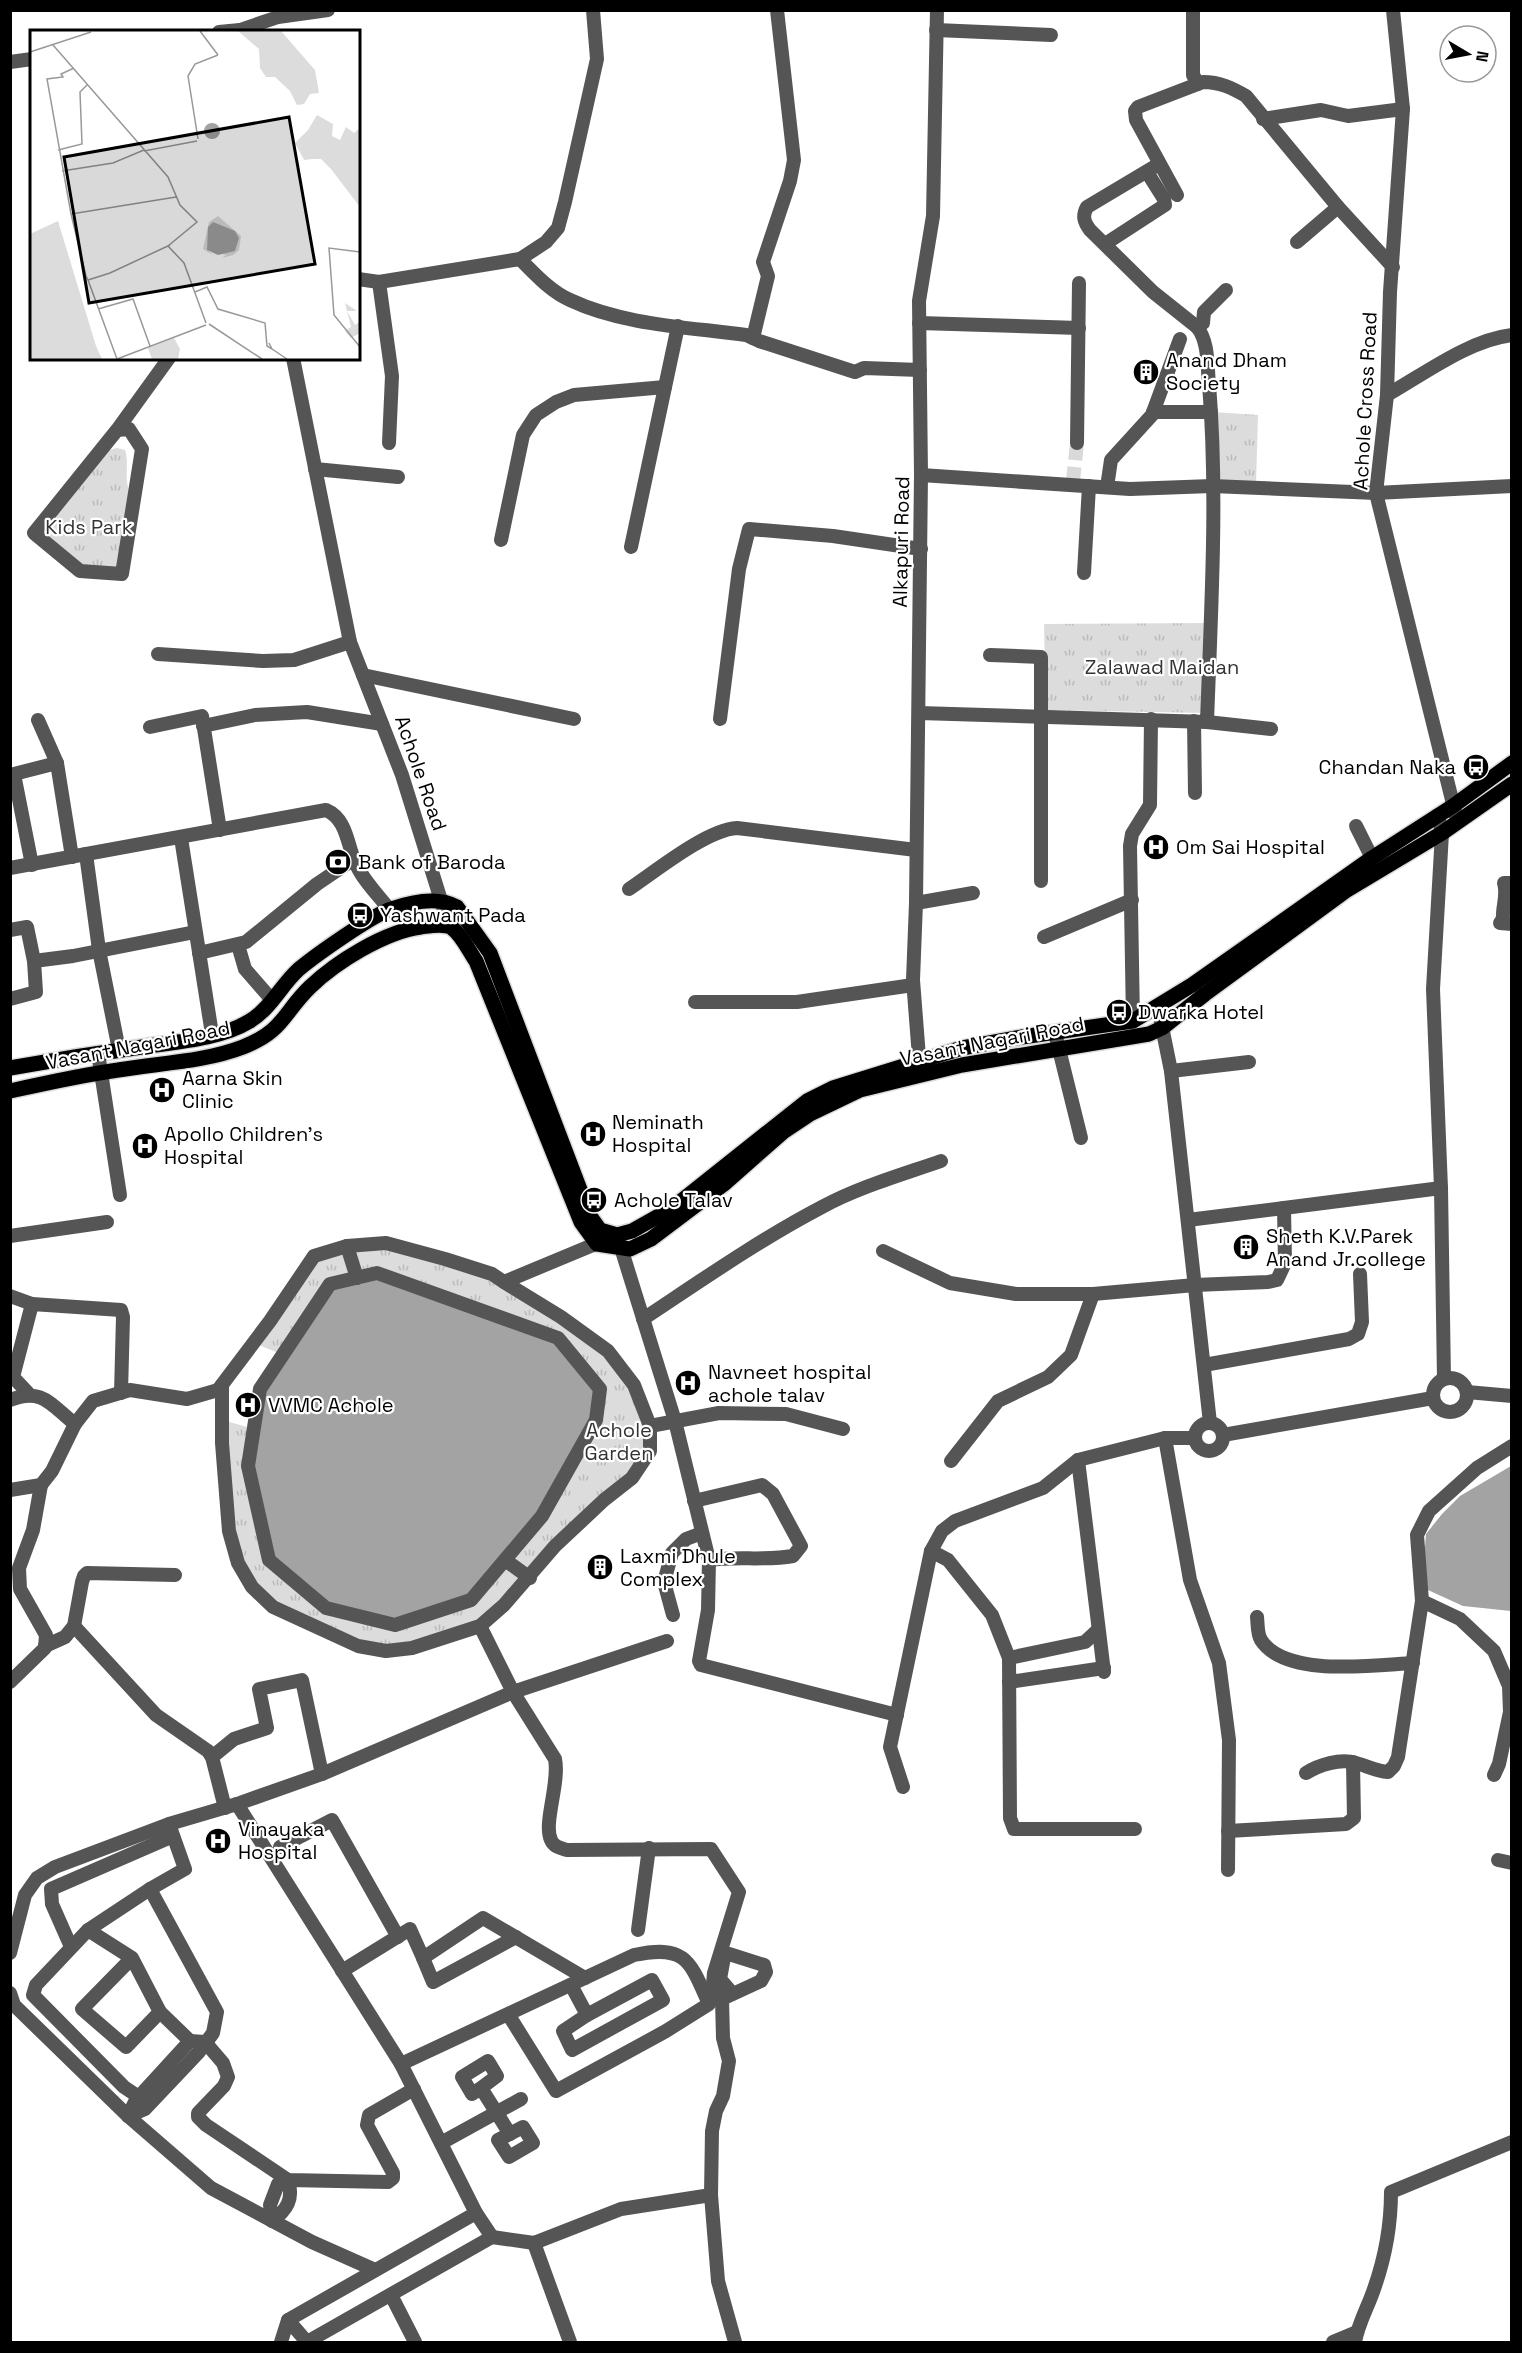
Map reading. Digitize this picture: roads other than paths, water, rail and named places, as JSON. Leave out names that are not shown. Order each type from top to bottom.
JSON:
[{"type":"main road","name":"Vasant Nagari Road","points":[[920,1068],[962,1048],[1133,1021],[1192,985],[1512,763]]},
{"type":"main road","name":"Vasant Nagari Road","points":[[619,1242],[632,1231],[670,1209],[807,1101],[833,1088],[920,1068],[962,1065],[1059,1049],[1149,1034],[1162,1028],[1347,890],[1442,833],[1512,784]]},
{"type":"main road","name":"Vasant Nagari Road","points":[[10,1068],[212,1034],[235,1028],[250,1022],[299,970],[358,928],[389,909],[441,900]]},
{"type":"main road","points":[[441,900],[457,907],[490,953],[590,1216],[600,1230],[619,1242]]},
{"type":"main road","name":"Vasant Nagari Road","points":[[10,1091],[100,1072],[200,1058],[249,1044],[264,1038],[281,1023],[309,987],[358,951],[376,941],[415,928],[449,926]]},
{"type":"main road","name":"Achole Road","points":[[449,926],[476,961],[581,1222],[597,1244]]},
{"type":"main road","points":[[597,1244],[619,1242]]},
{"type":"street","points":[[243,30],[278,17],[328,10]]},
{"type":"street","points":[[360,279],[379,282],[520,259],[546,242],[558,228],[571,183],[597,59],[593,10]]},
{"type":"street","points":[[753,338],[768,276],[763,262],[790,181],[794,160],[777,10]]},
{"type":"street","name":"Alkapuri Road","points":[[920,1068],[913,985],[921,549],[919,301],[933,216],[937,10]]},
{"type":"street","points":[[1193,10],[1193,75],[1198,84]]},
{"type":"street","name":"Achole Cross Road","points":[[1393,10],[1403,109],[1387,395],[1376,492],[1457,822]]},
{"type":"street","points":[[936,30],[1051,35]]},
{"type":"street","points":[[10,62],[30,59]]},
{"type":"street","points":[[1177,195],[1136,120],[1135,111],[1138,107],[1198,84],[1213,82],[1230,87],[1246,96],[1338,207],[1393,267]]},
{"type":"street","points":[[1263,119],[1321,110],[1348,116],[1403,109]]},
{"type":"street","points":[[1160,164],[1087,207],[1085,222],[1153,292],[1197,327],[1202,334],[1205,346],[1211,412],[1212,486],[1201,721],[1195,793]]},
{"type":"street","points":[[1105,244],[1165,205],[1147,172]]},
{"type":"street","points":[[1297,242],[1338,207]]},
{"type":"street","points":[[520,259],[541,281],[569,300],[612,315],[746,335],[855,372],[864,368],[920,370]]},
{"type":"street","points":[[379,282],[392,376],[389,443]]},
{"type":"street","points":[[1077,442],[1079,283]]},
{"type":"street","points":[[1197,327],[1203,323],[1204,312],[1226,290]]},
{"type":"street","points":[[919,323],[1078,328]]},
{"type":"street","points":[[631,547],[678,326]]},
{"type":"street","points":[[1387,395],[1474,346],[1499,336],[1512,334]]},
{"type":"street","points":[[1107,487],[1111,460],[1153,412],[1179,339]]},
{"type":"street","points":[[117,430],[129,429],[131,445],[142,449],[122,574],[80,571],[34,533],[117,430],[168,360]]},
{"type":"street","name":"Achole Road","points":[[293,360],[351,642],[402,775],[449,926]]},
{"type":"street","points":[[501,540],[523,435],[536,415],[556,402],[574,396],[665,387]]},
{"type":"street","points":[[1153,412],[1211,412]]},
{"type":"street","points":[[315,469],[398,477]]},
{"type":"street","points":[[921,475],[1073,483],[1107,487],[1212,486],[1376,492],[1512,486]]},
{"type":"street","points":[[1084,573],[1089,486]]},
{"type":"street","points":[[720,719],[739,568],[749,529],[833,536],[921,549]]},
{"type":"street","points":[[158,654],[263,661],[294,660],[351,642]]},
{"type":"street","points":[[990,655],[1041,657],[1041,881]]},
{"type":"street","points":[[363,675],[574,719]]},
{"type":"street","points":[[203,726],[255,715],[308,712],[382,724]]},
{"type":"street","points":[[919,713],[1201,721],[1271,729]]},
{"type":"street","points":[[150,727],[202,716],[220,830]]},
{"type":"street","points":[[1133,1021],[1130,846],[1132,834],[1150,805],[1151,719]]},
{"type":"street","points":[[38,720],[57,763],[72,857]]},
{"type":"street","points":[[32,865],[14,774],[57,763]]},
{"type":"street","points":[[10,868],[326,810],[334,813],[342,824],[356,864],[389,909]]},
{"type":"street","points":[[1438,815],[1442,833],[1433,989],[1442,1188],[1444,1379]]},
{"type":"street","points":[[1356,825],[1372,858]]},
{"type":"street","points":[[629,889],[708,837],[725,829],[737,828],[916,850]]},
{"type":"street","points":[[181,838],[212,1034]]},
{"type":"street","points":[[86,854],[99,950],[119,1050]]},
{"type":"street","points":[[199,953],[238,945],[251,938],[335,870],[354,859]]},
{"type":"street","points":[[1512,883],[1504,883],[1507,891],[1502,910],[1503,919],[1500,923],[1512,924]]},
{"type":"street","points":[[916,903],[973,893]]},
{"type":"street","points":[[1044,937],[1132,900]]},
{"type":"street","points":[[10,930],[27,927],[34,961],[36,992],[10,999]]},
{"type":"street","points":[[34,961],[195,932]]},
{"type":"street","points":[[238,945],[245,969],[272,1000]]},
{"type":"street","points":[[695,1002],[797,1002],[913,985]]},
{"type":"street","points":[[1158,1006],[1171,1071],[1210,1423]]},
{"type":"street","points":[[1055,1033],[1081,1138]]},
{"type":"street","points":[[98,1053],[120,1195]]},
{"type":"street","points":[[1171,1071],[1249,1062]]},
{"type":"street","points":[[644,1319],[722,1265],[823,1206],[878,1183],[941,1161]]},
{"type":"street","points":[[1188,1220],[1442,1188]]},
{"type":"street","points":[[883,1251],[950,1282],[1016,1294],[1093,1294],[1277,1280],[1285,1263],[1284,1208]]},
{"type":"street","points":[[10,1236],[107,1222]]},
{"type":"street","points":[[619,1242],[675,1421],[709,1560],[708,1610],[699,1661],[701,1665],[897,1714]]},
{"type":"street","points":[[45,1646],[46,1635],[20,1589],[19,1568],[33,1530],[41,1485],[52,1471],[75,1424],[93,1401],[130,1390],[187,1399],[218,1390],[270,1321],[314,1256],[347,1246],[386,1243],[445,1258],[492,1274],[561,1317],[608,1351],[634,1385],[650,1426],[650,1451],[632,1478],[604,1500],[555,1546],[530,1578],[480,1626],[412,1648],[386,1651],[358,1646],[273,1607],[252,1587],[238,1563],[229,1531],[223,1454],[222,1385]]},
{"type":"street","points":[[504,1282],[597,1244]]},
{"type":"street","points":[[347,1246],[357,1278]]},
{"type":"street","points":[[377,1273],[558,1338],[600,1389],[596,1420],[542,1516],[471,1600],[395,1626],[326,1608],[269,1560],[248,1466],[260,1389],[330,1284],[357,1278],[377,1273]]},
{"type":"street","points":[[1204,1365],[1349,1340],[1358,1334],[1362,1322],[1360,1274]]},
{"type":"street","points":[[951,1461],[998,1401],[1048,1377],[1071,1355],[1093,1294]]},
{"type":"street","points":[[10,1296],[32,1304],[121,1310],[123,1317],[121,1393]]},
{"type":"street","points":[[32,1304],[12,1377],[29,1394],[44,1400],[75,1424]]},
{"type":"street","points":[[1444,1379],[1456,1379],[1461,1382],[1467,1392],[1462,1408],[1452,1413],[1438,1408],[1433,1398],[1435,1387],[1444,1379]]},
{"type":"street","points":[[1467,1392],[1512,1396]]},
{"type":"street","points":[[10,1400],[29,1394]]},
{"type":"street","points":[[1223,1435],[1433,1398]]},
{"type":"street","points":[[650,1426],[718,1413],[786,1414],[843,1429]]},
{"type":"street","points":[[1210,1423],[1218,1427],[1223,1435],[1221,1444],[1210,1451],[1198,1446],[1195,1438],[1198,1429],[1210,1423]]},
{"type":"street","points":[[903,1787],[890,1747],[931,1551],[942,1531],[955,1521],[1043,1488],[1078,1460],[1165,1438],[1195,1438]]},
{"type":"street","points":[[1165,1438],[1190,1580],[1219,1663],[1229,1740],[1228,1870]]},
{"type":"street","points":[[1306,1773],[1320,1765],[1353,1762],[1377,1771],[1388,1772],[1394,1766],[1422,1601],[1417,1535],[1429,1511],[1477,1468],[1512,1446]]},
{"type":"street","points":[[1009,1682],[1104,1670],[1098,1630],[1100,1621],[1078,1460]]},
{"type":"street","points":[[10,1490],[41,1485]]},
{"type":"street","points":[[694,1501],[762,1485],[773,1494],[801,1546],[793,1556],[773,1560],[728,1557],[709,1560]]},
{"type":"street","points":[[673,1615],[664,1582],[672,1553],[686,1539],[702,1533]]},
{"type":"street","points":[[931,1551],[948,1560],[992,1616],[1009,1658],[1010,1818],[1014,1829],[1135,1829]]},
{"type":"street","points":[[505,1560],[530,1578]]},
{"type":"street","points":[[10,1682],[45,1646],[65,1637],[74,1626],[82,1582],[87,1573],[175,1575]]},
{"type":"street","points":[[1422,1601],[1460,1619],[1494,1652],[1509,1686],[1510,1712],[1499,1764],[1494,1775]]},
{"type":"street","points":[[1257,1617],[1258,1632],[1268,1648],[1300,1663],[1335,1667],[1413,1663]]},
{"type":"street","points":[[74,1626],[156,1715],[208,1751],[231,1806],[342,1971],[401,2064],[476,2213],[492,2237]]},
{"type":"street","points":[[480,1626],[513,1692],[555,1759],[558,1771],[549,1831],[551,1841],[556,1847],[567,1850],[711,1849],[739,1892],[714,1973],[713,1984],[727,1996],[723,2038],[729,2061],[723,2096],[716,2111],[712,2132],[711,2195],[718,2281],[735,2343]]},
{"type":"street","points":[[1009,1658],[1085,1642],[1098,1630]]},
{"type":"street","points":[[10,1953],[25,1895],[37,1878],[55,1867],[171,1830],[322,1774],[513,1692],[667,1641]]},
{"type":"street","points":[[1027,1654],[1030,1679]]},
{"type":"street","points":[[212,1757],[234,1739],[267,1728],[259,1689],[302,1680],[322,1774]]},
{"type":"street","points":[[1228,1831],[1346,1824],[1354,1818],[1353,1762]]},
{"type":"street","points":[[280,1847],[332,1820],[398,1937]]},
{"type":"street","points":[[139,2097],[124,2087],[33,1995],[36,1985],[88,1930],[185,1869],[171,1830]]},
{"type":"street","points":[[71,1947],[52,1904],[51,1889],[171,1830]]},
{"type":"street","points":[[638,1930],[649,1848]]},
{"type":"street","points":[[128,2116],[145,2109],[198,2054],[213,2032],[217,2012],[150,1889]]},
{"type":"street","points":[[423,1958],[483,1918],[585,1978]]},
{"type":"street","points":[[342,1971],[410,1929],[434,1982],[516,1937]]},
{"type":"street","points":[[88,1930],[132,1958],[160,2012],[190,2041],[205,2042],[223,2063],[228,2077],[224,2086],[198,2113],[198,2117],[206,2125],[288,2180],[388,2182],[391,2180],[393,2173],[367,2126],[366,2120],[369,2115],[414,2090]]},
{"type":"street","points":[[401,2064],[634,1955],[657,1950],[681,1956],[693,1967],[709,2004],[666,2031],[556,2091],[508,2014]]},
{"type":"street","points":[[132,1958],[82,2009],[126,2047],[160,2012]]},
{"type":"street","points":[[652,1980],[663,2000],[572,2050],[563,2031],[587,2015],[652,1980]]},
{"type":"street","points":[[571,1985],[587,2015]]},
{"type":"street","points":[[10,1992],[14,2005],[128,2116],[211,2188],[272,2221],[375,2270]]},
{"type":"street","points":[[128,2116],[139,2097],[190,2041]]},
{"type":"street","points":[[481,2088],[510,2134]]},
{"type":"street","points":[[441,2143],[521,2099]]},
{"type":"street","points":[[1333,2343],[1356,2337],[1375,2289],[1391,2223],[1391,2192],[1512,2142]]},
{"type":"street","points":[[272,2221],[285,2211],[291,2190],[288,2180]]},
{"type":"street","points":[[288,2320],[307,2342],[492,2237],[534,2243],[621,2209],[711,2195]]},
{"type":"street","points":[[281,2343],[288,2320],[476,2213]]},
{"type":"street","points":[[534,2243],[570,2343]]},
{"type":"street","points":[[391,2295],[415,2343]]},
{"type":"tunnel","points":[[1073,481],[1077,443]]},
{"type":"place","name":"Anand Dham Society","points":[[1146,372]]},
{"type":"place","name":"Chandan Naka","points":[[1476,767]]},
{"type":"place","name":"Om Sai Hospital","points":[[1156,847]]},
{"type":"place","name":"Bank of Baroda","points":[[338,862]]},
{"type":"place","name":"Yashwant Pada","points":[[360,915]]},
{"type":"place","name":"Dwarka Hotel","points":[[1119,1012]]},
{"type":"place","name":"Aarna Skin Clinic","points":[[162,1090]]},
{"type":"place","name":"Neminath Hospital","points":[[593,1134]]},
{"type":"place","name":"Apollo Children's Hospital","points":[[145,1146]]},
{"type":"place","name":"Achole Talav","points":[[594,1200]]},
{"type":"place","name":"Sheth K.V.Parek Anand Jr.college","points":[[1246,1247]]},
{"type":"place","name":"Navneet hospital achole talav","points":[[688,1383]]},
{"type":"place","name":"VVMC Achole","points":[[248,1405]]},
{"type":"place","name":"Laxmi Dhule Complex","points":[[600,1567]]},
{"type":"place","name":"Vinayaka Hospital","points":[[218,1841]]},
{"type":"park label","name":"Kids Park","points":[[89,527]]},
{"type":"park label","name":"Zalawad Maidan","points":[[1162,667]]},
{"type":"park label","name":"Achole Garden","points":[[619,1442]]}]
